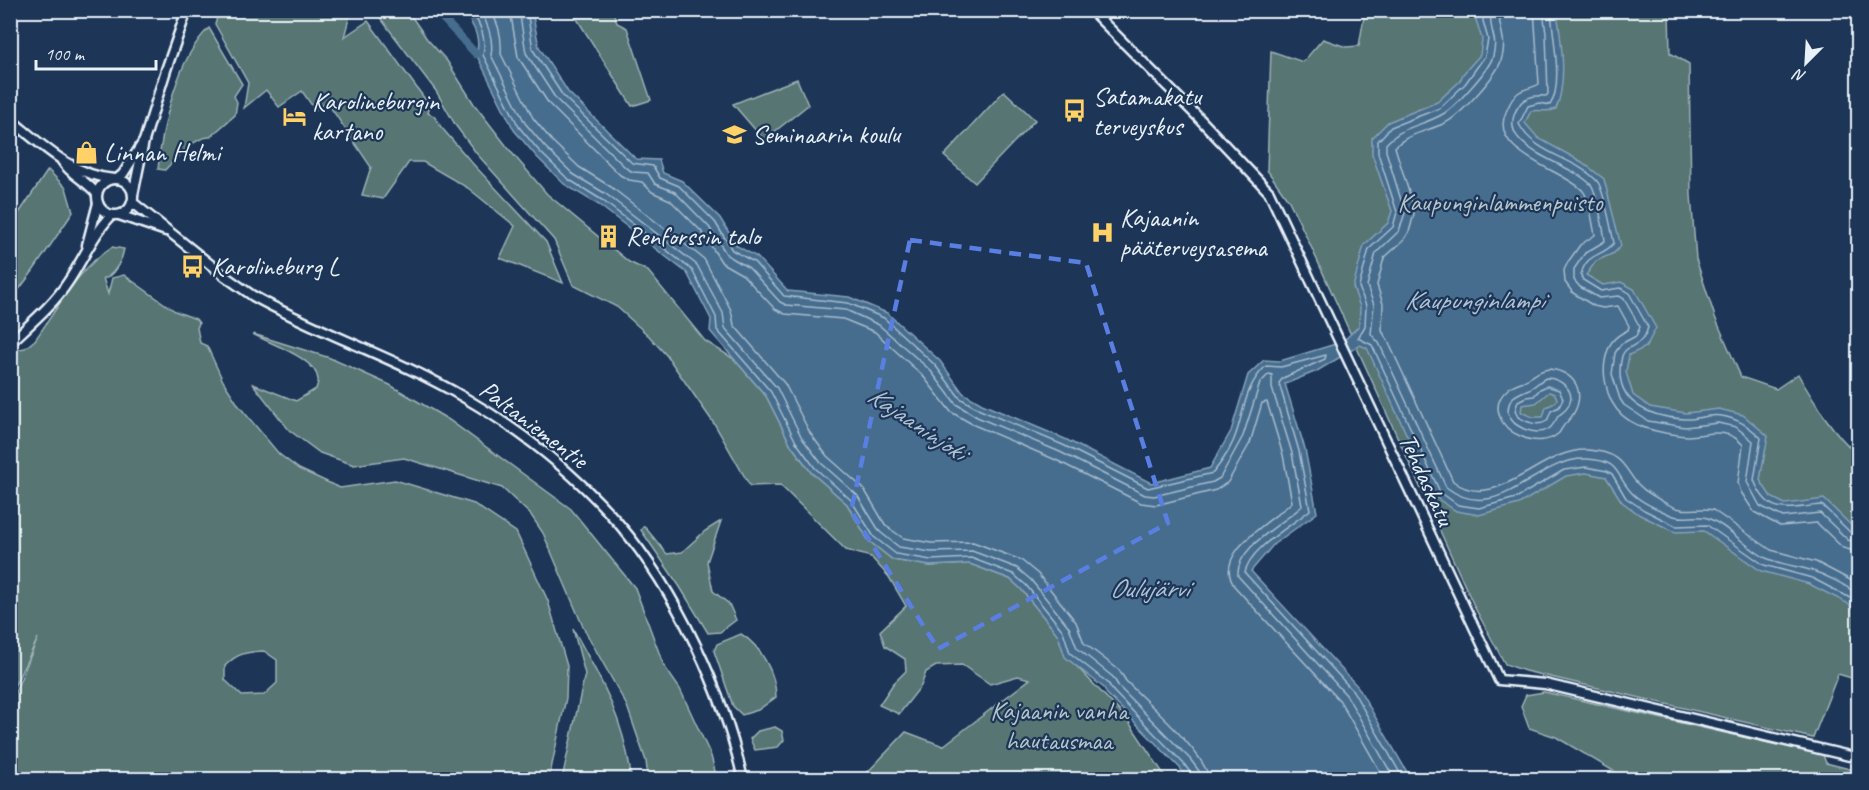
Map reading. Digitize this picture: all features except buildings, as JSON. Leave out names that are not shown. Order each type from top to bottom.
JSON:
[{"type":"street","points":[[10,343],[52,304],[101,227],[115,215],[127,210],[132,199],[144,141],[187,10]]},
{"type":"street","name":"Tehdaskatu","points":[[1091,10],[1269,192],[1498,680],[1545,684],[1858,758]]},
{"type":"street","points":[[10,118],[62,161],[97,176],[115,179],[129,186],[132,199]]},
{"type":"street","points":[[83,257],[97,198],[104,183],[115,179],[128,168],[144,141]]},
{"type":"street","points":[[62,161],[67,169],[86,182],[104,212],[115,215]]},
{"type":"street","name":"Paltaniementie","points":[[132,199],[167,231],[234,283],[273,307],[466,398],[524,437],[581,485],[626,532],[676,608],[704,663],[717,696],[743,780]]},
{"type":"street","name":"Paltaniementie","points":[[115,215],[167,231]]},
{"type":"highlighted area","points":[[910,240],[1086,263],[1168,523],[938,649],[851,511]]},
{"type":"green space","name":"Kajaanin vanha hautausmaa","points":[[407,10],[427,39],[447,61],[474,104],[547,194],[629,262],[648,271],[705,341],[734,359],[766,396],[791,445],[811,472],[847,504],[869,541],[893,560],[930,566],[970,564],[1010,579],[1021,589],[1058,635],[1064,653],[1126,718],[1167,779],[861,779],[906,732],[943,746],[1030,679],[1018,676],[990,684],[962,665],[936,666],[926,672],[921,686],[899,714],[879,705],[893,684],[906,671],[905,659],[885,646],[880,631],[906,606],[889,577],[871,557],[846,550],[780,485],[750,486],[715,425],[667,356],[617,307],[573,285],[554,240],[477,154],[456,126],[436,91],[375,11]]},
{"type":"green space","points":[[211,11],[351,11],[344,37],[368,21],[430,106],[428,113],[434,116],[473,164],[546,242],[563,283],[500,258],[515,226],[468,188],[423,162],[409,162],[383,199],[362,195],[371,167],[327,102],[315,110],[302,91],[279,107],[266,90],[244,108],[248,83],[215,24],[216,17]]},
{"type":"green space","points":[[572,11],[613,11],[617,23],[627,28],[651,100],[632,106]]},
{"type":"green space","name":"Kaupunginlammenpuisto","points":[[1365,11],[1669,11],[1670,53],[1689,64],[1691,195],[1696,259],[1715,317],[1741,377],[1776,389],[1798,374],[1825,418],[1858,455],[1858,680],[1838,674],[1813,738],[1525,671],[1505,664],[1475,608],[1308,240],[1289,201],[1267,170],[1271,51],[1303,62],[1323,39],[1346,47],[1359,46]]},
{"type":"green space","points":[[209,28],[242,84],[234,96],[237,102],[235,115],[210,137],[192,144],[165,170],[158,169],[163,133],[173,94],[188,57]]},
{"type":"green space","points":[[797,79],[808,105],[764,140],[733,104]]},
{"type":"green space","points":[[1004,91],[1035,120],[975,183],[944,156]]},
{"type":"green space","points":[[48,170],[66,188],[73,212],[11,300],[11,225]]},
{"type":"green space","points":[[112,247],[124,249],[116,268],[107,278],[103,278],[108,294],[112,278],[124,275],[175,311],[196,319],[199,323],[197,328],[200,343],[207,346],[223,381],[239,406],[279,454],[299,469],[340,488],[395,480],[474,504],[516,532],[548,601],[567,666],[566,698],[549,779],[11,779],[11,702],[38,638],[11,693],[11,353],[25,348],[35,340],[69,289],[100,256]],"holes":[[[264,651],[277,660],[277,683],[264,695],[242,696],[225,680],[225,666],[243,654]]]},
{"type":"green space","points":[[253,334],[330,358],[390,385],[449,420],[571,509],[635,588],[664,666],[680,689],[711,756],[717,779],[648,779],[646,761],[627,706],[584,629],[543,533],[531,515],[502,488],[404,458],[354,465],[320,453],[289,430],[253,384],[296,401],[316,389],[318,381],[316,372],[301,358]]},
{"type":"green space","points":[[721,521],[707,562],[713,591],[729,604],[736,620],[720,632],[708,633],[641,530],[644,526],[667,554],[682,552],[705,531]]},
{"type":"green space","points":[[573,629],[602,682],[617,718],[628,755],[631,776],[629,779],[562,779],[585,674]]},
{"type":"green space","points":[[741,634],[755,646],[766,661],[773,679],[776,697],[758,710],[742,715],[733,706],[714,651],[717,644]]},
{"type":"green space","points":[[1544,692],[1823,755],[1826,763],[1858,771],[1858,779],[1627,779],[1556,737],[1529,728],[1521,706],[1526,695]]},
{"type":"green space","points":[[775,727],[782,731],[784,740],[778,747],[755,750],[750,739],[758,731]]},
{"type":"water","points":[[464,11],[532,11],[539,47],[568,92],[636,159],[659,160],[663,173],[682,181],[720,218],[737,246],[757,257],[788,291],[849,297],[887,313],[940,361],[963,393],[982,404],[1065,439],[1151,483],[1210,468],[1231,431],[1248,375],[1264,360],[1280,361],[1342,342],[1359,326],[1360,307],[1353,287],[1364,245],[1388,223],[1392,211],[1372,154],[1372,138],[1388,122],[1437,102],[1460,81],[1463,74],[1480,55],[1482,39],[1476,20],[1478,11],[1557,11],[1563,73],[1560,98],[1556,109],[1531,111],[1525,123],[1538,138],[1582,162],[1604,179],[1621,246],[1614,253],[1596,261],[1586,275],[1603,285],[1621,282],[1634,289],[1656,328],[1646,347],[1629,355],[1626,372],[1633,395],[1650,407],[1686,413],[1719,409],[1743,415],[1768,436],[1760,480],[1771,497],[1785,504],[1824,499],[1858,532],[1858,613],[1847,603],[1809,584],[1761,571],[1704,531],[1675,532],[1640,515],[1622,502],[1606,477],[1586,473],[1566,476],[1519,504],[1479,515],[1456,511],[1435,497],[1367,348],[1360,345],[1317,371],[1285,384],[1305,449],[1317,513],[1274,544],[1251,571],[1358,687],[1411,779],[1188,779],[1107,694],[1104,688],[1065,657],[1058,635],[1021,589],[1010,579],[970,564],[930,566],[893,560],[869,541],[847,504],[811,472],[791,445],[766,396],[710,331],[711,319],[687,273],[599,205],[564,184],[514,130],[476,54],[477,37]],"holes":[[[1549,392],[1555,394],[1557,399],[1555,403],[1546,407],[1543,417],[1532,417],[1521,412],[1522,405],[1536,403]]]},
{"type":"waterway","points":[[435,10],[476,54]]},
{"type":"railway","points":[[1530,776],[1535,780]]},
{"type":"place","name":"Satamakatu terveyskus","points":[[1075,111]]},
{"type":"place","name":"Karolineburgin kartano","points":[[294,116]]},
{"type":"place","name":"Seminaarin koulu","points":[[734,134]]},
{"type":"place","name":"Linnan Helmi","points":[[86,152]]},
{"type":"place","name":"Kajaanin pääterveysasema","points":[[1102,232]]},
{"type":"place","name":"Renforssin talo","points":[[608,236]]},
{"type":"place","name":"Karolineburg L","points":[[193,266]]},
{"type":"water label","name":"Kaupunginlampi","points":[[1474,300]]},
{"type":"water label","name":"Kajaaninjoki","points":[[917,423]]},
{"type":"water label","name":"Oulujärvi","points":[[1149,588]]}]
